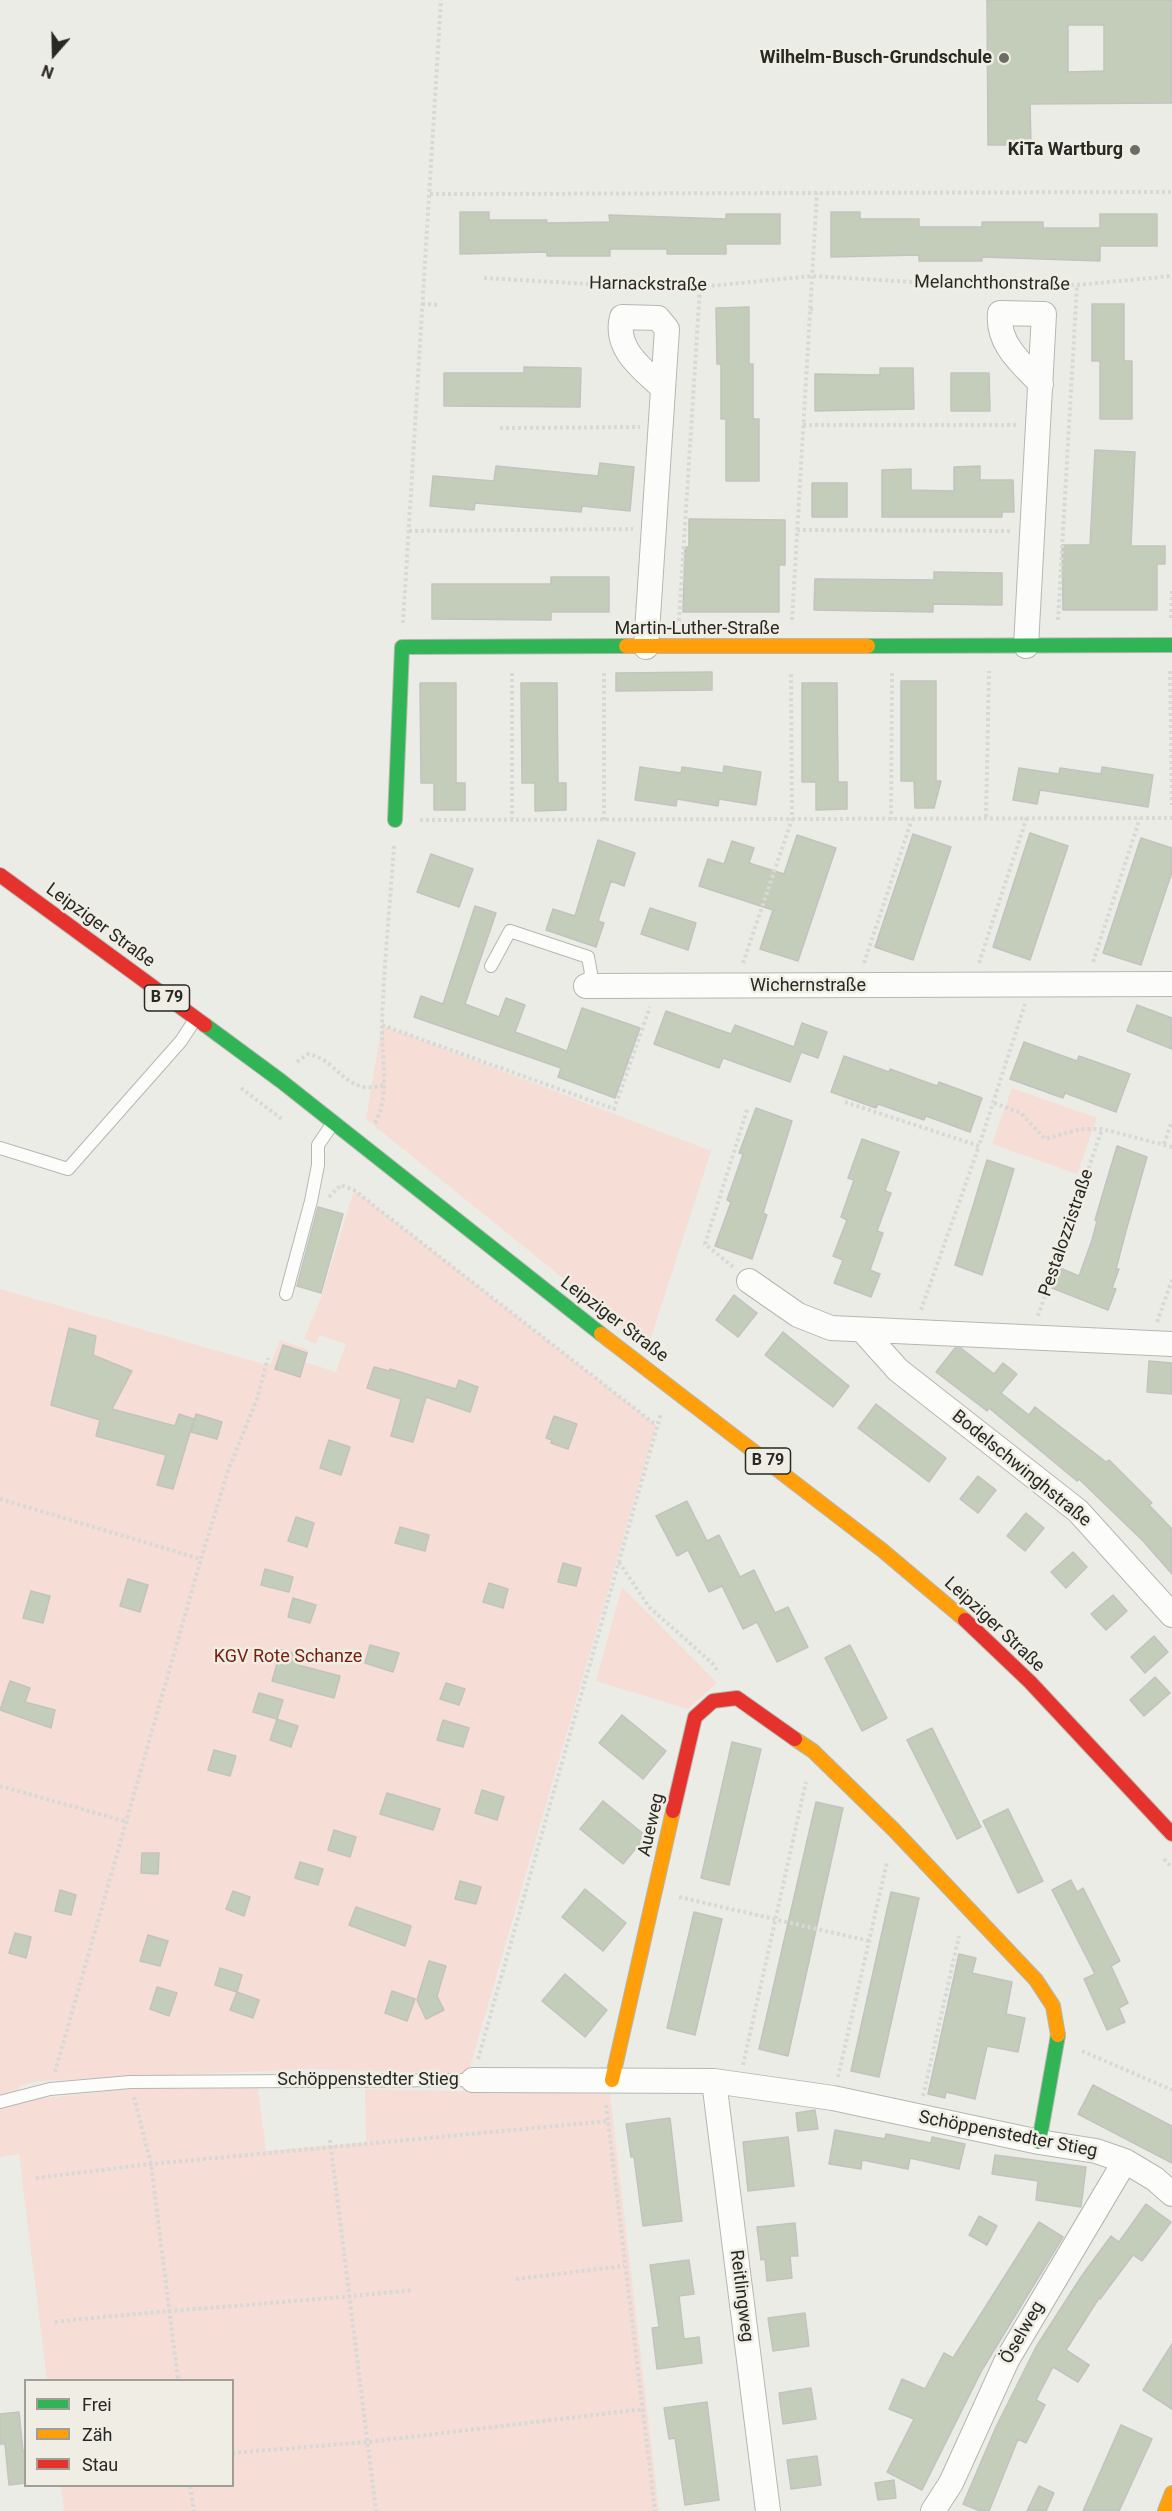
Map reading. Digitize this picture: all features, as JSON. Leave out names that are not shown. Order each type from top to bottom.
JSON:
[{"type":"street","points":[[1026,646],[1041,384]]},
{"type":"street","points":[[646,646],[662,387]]},
{"type":"street","name":"Martin-Luther-Straße","points":[[402,647],[1171,645]]},
{"type":"street","points":[[395,820],[402,647]]},
{"type":"street","name":"Leipziger Straße","points":[[0,875],[281,1080],[882,1550],[957,1612],[1030,1682],[1172,1834]]},
{"type":"street","name":"Wichernstraße","points":[[586,986],[1030,987],[1172,984]]},
{"type":"street","points":[[749,1281],[798,1316],[831,1328],[1160,1343]]},
{"type":"street","name":"Bodelschwinghstraße","points":[[863,1331],[898,1370],[1078,1511],[1172,1615]]},
{"type":"street","name":"Aueweg","points":[[607,2080],[656,1891],[695,1717],[707,1703],[722,1696],[737,1698]]},
{"type":"street","points":[[737,1698],[813,1750],[894,1830],[1036,1980],[1053,2006],[1059,2041],[1039,2142]]},
{"type":"street","name":"Schöppenstedter Stieg","points":[[472,2079],[714,2081],[833,2098],[1039,2142],[1096,2151],[1125,2161],[1172,2194]]},
{"type":"street","name":"Reitlingweg","points":[[714,2081],[768,2511]]},
{"type":"street","name":"Öselweg","points":[[933,2511],[951,2483],[1007,2360],[1125,2161]]},
{"type":"street","points":[[1165,2511],[1172,2493]]},
{"type":"lane","points":[[490,966],[510,931],[588,957],[591,973],[586,986]]},
{"type":"lane","points":[[0,1148],[68,1169],[181,1041],[196,1019]]},
{"type":"lane","points":[[286,1294],[311,1201],[318,1165],[318,1145],[334,1122]]},
{"type":"lane","name":"Schöppenstedter Stieg","points":[[0,2102],[50,2089],[130,2082],[472,2079]]},
{"type":"path","points":[[402,647],[441,0]]},
{"type":"path","points":[[430,194],[1172,192]]},
{"type":"path","points":[[790,646],[817,193]]},
{"type":"path","name":"Melanchthonstraße","points":[[812,276],[981,286],[1077,285],[1172,276]]},
{"type":"path","name":"Harnackstraße","points":[[484,278],[607,285],[700,287],[812,276]]},
{"type":"path","points":[[1057,645],[1077,285]]},
{"type":"path","points":[[678,647],[700,287]]},
{"type":"path","points":[[422,304],[440,305]]},
{"type":"path","points":[[810,309],[816,309]]},
{"type":"path","points":[[803,425],[1037,425]]},
{"type":"path","points":[[500,428],[659,427]]},
{"type":"path","points":[[408,531],[653,529]]},
{"type":"path","points":[[797,530],[1031,531]]},
{"type":"path","points":[[1171,645],[1172,805]]},
{"type":"path","name":"Martin-Luther-Straße","points":[[736,986],[792,819],[790,646]]},
{"type":"path","points":[[891,820],[892,646]]},
{"type":"path","points":[[986,817],[989,646]]},
{"type":"path","points":[[512,647],[512,819]]},
{"type":"path","name":"Martin-Luther-Straße","points":[[604,647],[604,820]]},
{"type":"path","points":[[971,986],[1027,817]]},
{"type":"path","points":[[1085,986],[1140,818]]},
{"type":"path","points":[[362,1145],[381,1113],[384,1086],[382,1025],[395,820],[1172,818]]},
{"type":"path","points":[[856,986],[912,819]]},
{"type":"path","points":[[382,1025],[614,1109],[658,986]]},
{"type":"path","points":[[914,1330],[994,1103],[1030,987]]},
{"type":"path","points":[[281,1080],[293,1064],[308,1054],[318,1056],[357,1086],[367,1090],[384,1086]]},
{"type":"path","points":[[235,1083],[290,1125]]},
{"type":"path","points":[[845,1102],[979,1146]]},
{"type":"path","points":[[994,1103],[1021,1113],[1045,1139],[1081,1129],[1102,1129],[1172,1147]]},
{"type":"path","points":[[748,1107],[705,1244],[749,1281]]},
{"type":"path","points":[[1164,1144],[1172,1121]]},
{"type":"path","name":"Pestalozzistraße","points":[[1031,1336],[1102,1129]]},
{"type":"path","points":[[311,1201],[324,1204],[340,1185],[354,1190],[656,1425],[472,2079]]},
{"type":"path","points":[[1160,1343],[1172,1280]]},
{"type":"path","points":[[50,2089],[128,1822],[201,1559],[229,1468],[257,1400],[268,1358]]},
{"type":"path","points":[[662,1409],[672,1416]]},
{"type":"path","points":[[0,1499],[201,1559]]},
{"type":"path","points":[[618,1561],[649,1607],[712,1663],[737,1698]]},
{"type":"path","points":[[739,2083],[813,1750]]},
{"type":"path","points":[[0,1786],[128,1822]]},
{"type":"path","points":[[833,2098],[894,1830]]},
{"type":"path","points":[[1157,1852],[1172,1868]]},
{"type":"path","points":[[656,1891],[869,1941]]},
{"type":"path","points":[[919,2117],[965,1906]]},
{"type":"path","points":[[1059,2041],[1172,2090]]},
{"type":"path","points":[[607,2080],[624,2266],[644,2409],[655,2511]]},
{"type":"path","points":[[130,2082],[152,2164],[178,2379]]},
{"type":"path","points":[[36,2178],[152,2164],[331,2149],[609,2121]]},
{"type":"path","points":[[330,2140],[376,2511]]},
{"type":"path","points":[[516,2279],[624,2266]]},
{"type":"path","points":[[55,2322],[170,2309],[349,2297],[412,2290]]},
{"type":"path","points":[[234,2453],[369,2442],[644,2409]]},
{"type":"path","points":[[190,2487],[194,2511]]},
{"type":"green space","points":[[382,1025],[711,1151],[648,1347],[366,1119]]},
{"type":"green space","points":[[1012,1088],[1097,1118],[1077,1174],[992,1144]]},
{"type":"green space","name":"KGV Rote Schanze","points":[[354,1190],[656,1425],[468,2074],[311,2069],[38,2081],[19,2086],[19,2101],[127,2089],[258,2087],[266,2151],[366,2142],[365,2089],[610,2094],[659,2511],[64,2511],[61,2487],[234,2487],[234,2379],[47,2379],[19,2154],[0,2157],[0,1289],[270,1366],[280,1340],[309,1350],[305,1362],[336,1372],[346,1344],[320,1335],[316,1344],[304,1339],[321,1298]]},
{"type":"green space","points":[[622,1587],[717,1683],[688,1709],[596,1681]]},
{"type":"building","points":[[987,0],[1172,0],[1172,103],[1030,104],[1031,145],[988,145]],"holes":[[[1068,25],[1104,25],[1104,71],[1068,72]]]},
{"type":"building","points":[[460,212],[489,212],[489,220],[547,220],[546,223],[610,222],[609,215],[726,219],[726,214],[780,214],[780,244],[726,244],[726,254],[667,254],[667,249],[610,249],[610,256],[547,256],[547,252],[460,254]]},
{"type":"building","points":[[831,212],[860,212],[860,219],[919,219],[919,227],[982,227],[982,222],[1043,222],[1043,228],[1100,228],[1100,214],[1157,214],[1157,246],[1100,246],[1100,261],[982,257],[982,261],[919,261],[919,255],[831,257]]},
{"type":"building","points":[[1092,304],[1124,304],[1124,361],[1132,361],[1132,419],[1100,419],[1100,361],[1092,361]]},
{"type":"building","points":[[749,307],[749,364],[753,364],[753,419],[759,419],[759,481],[726,481],[726,419],[721,419],[721,364],[717,364],[716,308]]},
{"type":"building","points":[[524,367],[581,368],[580,407],[444,406],[444,373],[524,373]]},
{"type":"building","points":[[880,368],[913,368],[914,409],[815,411],[815,374],[880,375]]},
{"type":"building","points":[[951,373],[989,373],[990,411],[951,411]]},
{"type":"building","points":[[1095,450],[1135,452],[1131,546],[1165,546],[1165,564],[1157,564],[1157,610],[1063,610],[1062,545],[1090,545]]},
{"type":"building","points":[[600,463],[634,467],[630,511],[582,506],[581,512],[475,503],[474,510],[430,506],[433,476],[494,481],[496,466],[598,476]]},
{"type":"building","points":[[980,466],[980,480],[1013,480],[1014,512],[1002,512],[1002,517],[882,517],[882,470],[911,469],[911,490],[954,491],[954,467]]},
{"type":"building","points":[[812,483],[847,483],[847,517],[812,517]]},
{"type":"building","points":[[689,519],[785,520],[785,565],[779,565],[779,612],[683,612],[685,547],[689,547]]},
{"type":"building","points":[[934,572],[1002,573],[1002,605],[933,604],[933,612],[814,610],[815,579],[934,580]]},
{"type":"building","points":[[551,577],[609,577],[609,612],[551,612],[551,620],[432,619],[432,584],[551,584]]},
{"type":"building","points":[[712,672],[712,690],[616,691],[616,673]]},
{"type":"building","points":[[901,681],[936,681],[936,781],[941,781],[934,808],[915,808],[914,781],[901,781]]},
{"type":"building","points":[[420,683],[456,683],[456,783],[465,783],[465,810],[434,810],[434,783],[421,783]]},
{"type":"building","points":[[521,683],[557,683],[558,783],[566,783],[566,810],[535,811],[535,783],[522,783]]},
{"type":"building","points":[[802,683],[837,683],[838,782],[847,782],[847,809],[816,810],[816,782],[802,782]]},
{"type":"building","points":[[724,766],[761,772],[756,805],[719,799],[718,806],[677,799],[676,806],[635,800],[640,767],[681,773],[682,767],[723,773]]},
{"type":"building","points":[[1102,767],[1153,775],[1148,807],[1040,790],[1037,804],[1013,800],[1019,768],[1059,774],[1060,768],[1101,774]]},
{"type":"building","points":[[1030,833],[1068,846],[1030,960],[993,947]]},
{"type":"building","points":[[913,834],[951,847],[913,960],[875,947]]},
{"type":"building","points":[[797,835],[836,848],[798,961],[760,949],[773,910],[699,886],[708,859],[724,864],[732,841],[754,848],[749,863],[784,874]]},
{"type":"building","points":[[1141,838],[1172,848],[1172,872],[1141,965],[1103,953]]},
{"type":"building","points":[[598,840],[635,853],[624,886],[611,881],[598,921],[604,923],[596,947],[546,930],[553,909],[575,916]]},
{"type":"building","points":[[431,854],[473,869],[459,907],[417,892]]},
{"type":"building","points":[[475,906],[496,913],[465,1004],[499,1017],[506,998],[525,1005],[515,1032],[567,1051],[582,1008],[640,1028],[615,1098],[558,1077],[561,1068],[414,1017],[421,996],[443,1004]]},
{"type":"building","points":[[650,908],[696,923],[688,950],[641,934]]},
{"type":"building","points":[[1137,1005],[1172,1018],[1172,1049],[1127,1031]]},
{"type":"building","points":[[666,1011],[731,1034],[735,1025],[794,1047],[802,1023],[827,1032],[818,1058],[801,1052],[790,1082],[723,1058],[719,1068],[654,1044]]},
{"type":"building","points":[[1024,1042],[1077,1061],[1079,1056],[1130,1074],[1116,1112],[1065,1093],[1063,1098],[1010,1079]]},
{"type":"building","points":[[844,1056],[937,1086],[939,1082],[982,1098],[970,1132],[926,1116],[924,1120],[878,1104],[876,1108],[831,1092]]},
{"type":"building","points":[[756,1108],[792,1121],[763,1213],[767,1215],[752,1259],[715,1246],[731,1202],[727,1200],[743,1154],[739,1153]]},
{"type":"building","points":[[862,1139],[899,1152],[885,1191],[891,1193],[877,1231],[883,1233],[870,1270],[880,1274],[871,1297],[834,1283],[843,1260],[833,1256],[847,1220],[841,1217],[854,1180],[848,1178]]},
{"type":"building","points":[[1117,1146],[1147,1157],[1116,1269],[1119,1269],[1112,1288],[1116,1289],[1108,1310],[1052,1288],[1060,1268],[1079,1276],[1092,1240],[1097,1221],[1095,1220]]},
{"type":"building","points":[[987,1160],[1014,1169],[982,1275],[955,1265]]},
{"type":"building","points":[[318,1207],[343,1214],[321,1293],[297,1286]]},
{"type":"building","points":[[734,1295],[757,1313],[738,1337],[716,1320]]},
{"type":"building","points":[[69,1328],[96,1336],[93,1355],[132,1371],[112,1409],[175,1426],[179,1414],[194,1419],[173,1489],[157,1485],[166,1455],[96,1436],[100,1420],[51,1405]]},
{"type":"building","points":[[783,1332],[849,1386],[833,1407],[765,1355]]},
{"type":"building","points":[[283,1345],[307,1353],[300,1377],[275,1369]]},
{"type":"building","points":[[955,1348],[961,1348],[994,1374],[1003,1363],[1017,1374],[1001,1393],[1029,1415],[1035,1407],[1106,1462],[1109,1460],[1152,1503],[1149,1505],[1172,1529],[1172,1574],[1143,1541],[1079,1479],[1077,1481],[989,1408],[987,1411],[936,1372]]},
{"type":"building","points":[[1149,1361],[1172,1363],[1172,1394],[1147,1392]]},
{"type":"building","points":[[374,1367],[389,1371],[390,1369],[456,1389],[459,1380],[478,1387],[470,1412],[426,1397],[413,1442],[391,1436],[401,1399],[367,1388]]},
{"type":"building","points":[[876,1404],[946,1458],[929,1482],[858,1428]]},
{"type":"building","points":[[196,1414],[222,1422],[217,1439],[191,1432]]},
{"type":"building","points":[[554,1416],[577,1424],[568,1449],[551,1443],[552,1440],[546,1438]]},
{"type":"building","points":[[329,1440],[350,1447],[341,1475],[320,1468]]},
{"type":"building","points":[[978,1476],[996,1490],[978,1513],[960,1499]]},
{"type":"building","points":[[687,1501],[707,1541],[719,1535],[740,1577],[754,1570],[775,1613],[788,1607],[808,1647],[777,1662],[757,1622],[743,1629],[722,1586],[709,1592],[688,1550],[677,1556],[656,1516]]},
{"type":"building","points":[[1026,1513],[1044,1528],[1025,1551],[1007,1536]]},
{"type":"building","points":[[296,1517],[314,1523],[307,1547],[288,1541]]},
{"type":"building","points":[[400,1527],[429,1535],[425,1551],[395,1543]]},
{"type":"building","points":[[1073,1552],[1087,1567],[1066,1588],[1051,1572]]},
{"type":"building","points":[[563,1563],[581,1568],[576,1586],[558,1582]]},
{"type":"building","points":[[265,1569],[293,1577],[289,1592],[261,1585]]},
{"type":"building","points":[[128,1579],[148,1585],[140,1612],[120,1606]]},
{"type":"building","points":[[489,1583],[508,1589],[503,1608],[483,1602]]},
{"type":"building","points":[[31,1591],[50,1596],[43,1623],[23,1618]]},
{"type":"building","points":[[1113,1595],[1127,1611],[1106,1630],[1091,1614]]},
{"type":"building","points":[[293,1598],[316,1605],[310,1623],[288,1617]]},
{"type":"building","points":[[1154,1636],[1168,1652],[1145,1673],[1131,1657]]},
{"type":"building","points":[[370,1645],[399,1653],[393,1672],[365,1663]]},
{"type":"building","points":[[850,1645],[887,1718],[862,1731],[825,1658]]},
{"type":"building","points":[[281,1650],[301,1655],[298,1665],[340,1676],[334,1698],[272,1681]]},
{"type":"building","points":[[1155,1677],[1170,1693],[1144,1716],[1130,1700]]},
{"type":"building","points":[[10,1681],[30,1688],[25,1702],[55,1710],[51,1728],[0,1710]]},
{"type":"building","points":[[446,1683],[465,1689],[459,1705],[440,1699]]},
{"type":"building","points":[[259,1693],[283,1700],[277,1719],[253,1712]]},
{"type":"building","points":[[622,1715],[666,1751],[643,1779],[599,1743]]},
{"type":"building","points":[[277,1719],[298,1726],[291,1747],[270,1740]]},
{"type":"building","points":[[443,1720],[469,1728],[463,1747],[437,1740]]},
{"type":"building","points":[[932,1728],[981,1827],[957,1839],[907,1740]]},
{"type":"building","points":[[732,1742],[761,1749],[729,1885],[701,1878]]},
{"type":"building","points":[[214,1750],[236,1756],[230,1776],[208,1770]]},
{"type":"building","points":[[482,1790],[504,1797],[497,1820],[475,1813]]},
{"type":"building","points":[[387,1793],[440,1809],[433,1830],[380,1814]]},
{"type":"building","points":[[603,1801],[646,1836],[623,1864],[580,1829]]},
{"type":"building","points":[[816,1802],[843,1808],[788,2056],[759,2049]]},
{"type":"building","points":[[1008,1809],[1043,1881],[1018,1893],[983,1821]]},
{"type":"building","points":[[334,1830],[356,1837],[350,1857],[328,1850]]},
{"type":"building","points":[[142,1853],[159,1853],[158,1874],[141,1873]]},
{"type":"building","points":[[300,1862],[323,1869],[318,1885],[295,1878]]},
{"type":"building","points":[[1071,1880],[1077,1892],[1083,1888],[1120,1961],[1111,1966],[1128,2003],[1119,2008],[1125,2022],[1107,2030],[1084,1979],[1095,1974],[1052,1890]]},
{"type":"building","points":[[460,1881],[481,1887],[476,1904],[455,1899]]},
{"type":"building","points":[[585,1889],[626,1923],[603,1951],[562,1917]]},
{"type":"building","points":[[60,1890],[76,1895],[71,1915],[55,1911]]},
{"type":"building","points":[[233,1891],[250,1897],[244,1916],[226,1909]]},
{"type":"building","points":[[891,1892],[919,1898],[879,2077],[851,2071]]},
{"type":"building","points":[[356,1907],[411,1926],[405,1946],[349,1925]]},
{"type":"building","points":[[694,1912],[722,1919],[695,2035],[667,2028]]},
{"type":"building","points":[[15,1933],[31,1937],[26,1958],[9,1953]]},
{"type":"building","points":[[148,1935],[168,1941],[160,1966],[140,1961]]},
{"type":"building","points":[[959,1954],[976,1958],[972,1973],[1012,1982],[1006,2014],[1025,2018],[1018,2052],[987,2046],[975,2099],[946,2092],[945,2098],[928,2094]]},
{"type":"building","points":[[429,1961],[446,1966],[437,1996],[444,2010],[426,2019],[417,2000]]},
{"type":"building","points":[[220,1968],[242,1975],[237,1992],[215,1985]]},
{"type":"building","points":[[565,1974],[607,2010],[585,2037],[542,2001]]},
{"type":"building","points":[[157,1987],[177,1993],[169,2016],[150,2009]]},
{"type":"building","points":[[392,1991],[415,1999],[407,2021],[385,2013]]},
{"type":"building","points":[[237,1992],[259,2000],[253,2018],[230,2010]]},
{"type":"building","points":[[1093,2085],[1172,2126],[1172,2163],[1078,2114]]},
{"type":"building","points":[[815,2110],[818,2129],[798,2131],[796,2113]]},
{"type":"building","points":[[670,2118],[682,2221],[643,2226],[634,2157],[631,2157],[626,2124]]},
{"type":"building","points":[[835,2130],[885,2139],[886,2134],[931,2143],[932,2137],[965,2144],[959,2169],[910,2158],[908,2169],[862,2160],[861,2169],[829,2164]]},
{"type":"building","points":[[788,2137],[794,2186],[748,2191],[743,2142]]},
{"type":"building","points":[[995,2155],[1086,2167],[1081,2207],[1036,2200],[1038,2181],[992,2174]]},
{"type":"building","points":[[1146,2204],[1171,2222],[1142,2261],[1133,2255],[1099,2298],[1066,2350],[1089,2365],[1078,2382],[1053,2367],[1036,2400],[1045,2405],[1026,2443],[1018,2439],[989,2511],[980,2511],[963,2504],[996,2427],[1036,2347],[1081,2277],[1111,2236],[1119,2242]]},
{"type":"building","points":[[979,2216],[997,2226],[987,2245],[969,2235]]},
{"type":"building","points":[[1039,2222],[1063,2237],[982,2370],[922,2490],[887,2472],[914,2419],[889,2409],[902,2379],[925,2389],[944,2353],[953,2358]]},
{"type":"building","points":[[795,2223],[798,2256],[790,2256],[792,2278],[767,2281],[765,2259],[761,2260],[757,2227]]},
{"type":"building","points":[[689,2260],[694,2294],[679,2296],[684,2339],[699,2337],[702,2363],[657,2369],[652,2328],[659,2327],[650,2265]]},
{"type":"building","points":[[805,2313],[809,2346],[773,2351],[768,2318]]},
{"type":"building","points":[[1172,2344],[1172,2409],[1143,2390]]},
{"type":"building","points":[[811,2388],[816,2419],[783,2424],[779,2393]]},
{"type":"building","points":[[707,2402],[719,2500],[685,2505],[675,2438],[669,2439],[664,2408]]},
{"type":"building","points":[[19,2412],[24,2451],[24,2483],[9,2485],[5,2444],[0,2444],[0,2414]]},
{"type":"building","points":[[1121,2425],[1152,2439],[1119,2511],[1083,2511]]},
{"type":"building","points":[[817,2456],[821,2485],[791,2489],[787,2460]]},
{"type":"building","points":[[894,2480],[896,2498],[878,2500],[875,2483]]},
{"type":"building","points":[[1039,2486],[1054,2493],[1046,2511],[1027,2511]]},
{"type":"traffic: fast","points":[[868,646],[1172,645]]},
{"type":"traffic: fast","points":[[395,820],[402,647],[626,646]]},
{"type":"traffic: fast","points":[[205,1025],[281,1081],[601,1334]]},
{"type":"traffic: fast","points":[[1039,2142],[1058,2035]]},
{"type":"traffic: slow","points":[[626,646],[868,646]]},
{"type":"traffic: slow","points":[[601,1334],[882,1550],[965,1620]]},
{"type":"traffic: slow","points":[[795,1739],[813,1751],[894,1830],[1036,1980],[1053,2006],[1058,2035]]},
{"type":"traffic: slow","points":[[612,2080],[673,1811]]},
{"type":"traffic: slow","points":[[1165,2511],[1172,2493]]},
{"type":"traffic: jam","points":[[0,875],[205,1025]]},
{"type":"traffic: jam","points":[[965,1620],[1030,1682],[1172,1834]]},
{"type":"traffic: jam","points":[[673,1811],[695,1717],[713,1701],[737,1698],[795,1739]]},
{"type":"place","name":"Wilhelm-Busch-Grundschule","points":[[1004,58]]},
{"type":"place","name":"KiTa Wartburg","points":[[1135,150]]}]
